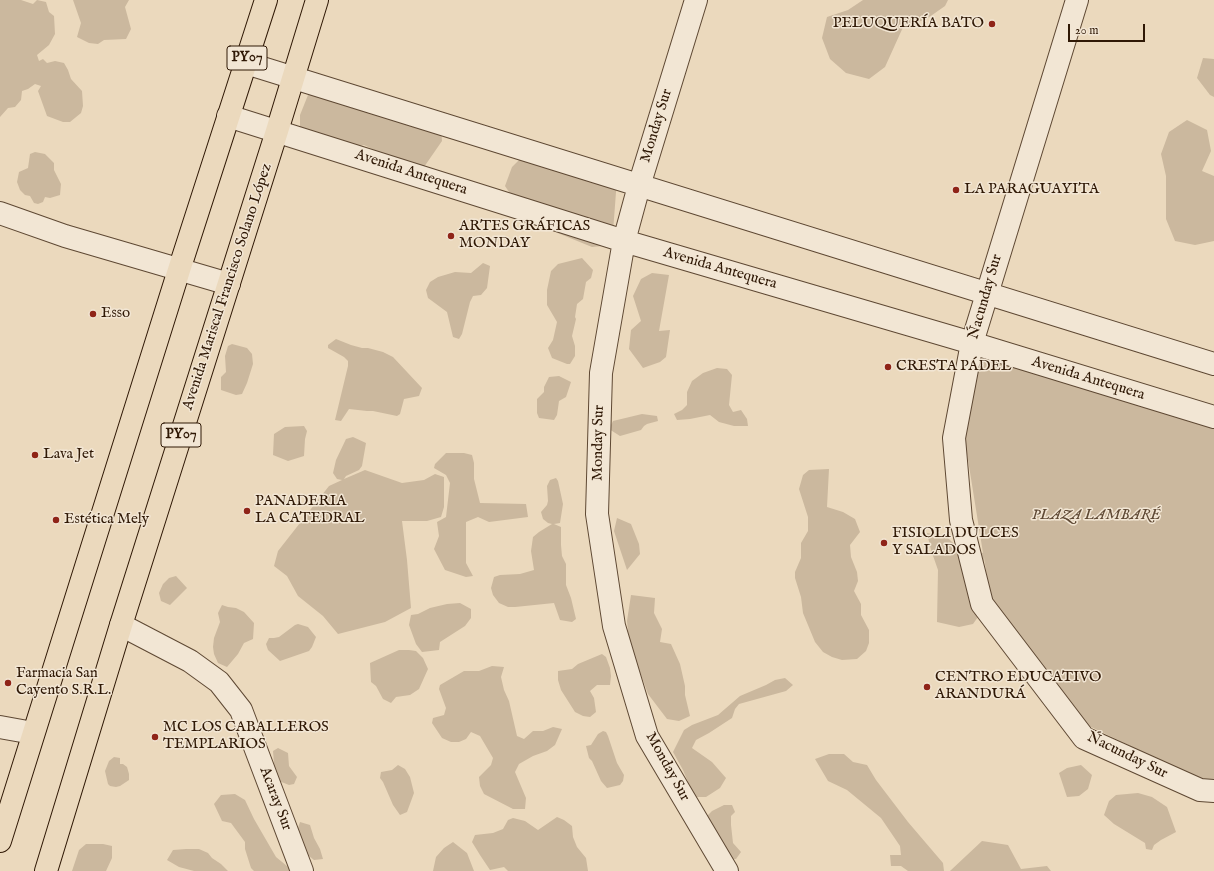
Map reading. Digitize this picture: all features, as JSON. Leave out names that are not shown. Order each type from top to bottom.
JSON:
[{"type":"main road","name":"PY07","points":[[0,841],[179,270],[266,0]]},
{"type":"main road","name":"Avenida Mariscal Francisco Solano López","points":[[46,871],[121,625],[278,131],[317,0]]},
{"type":"street","name":"Monday Sur","points":[[696,0],[639,186],[624,241],[600,373],[597,514],[614,626],[647,736],[727,871]]},
{"type":"street","name":"Ńacunday Sur","points":[[1077,0],[986,293],[972,343],[954,438],[961,520],[982,604],[1084,738],[1200,790],[1214,790]]},
{"type":"street","points":[[246,63],[1214,364]]},
{"type":"street","name":"Avenida Antequera","points":[[228,116],[624,241],[972,343],[1214,417]]},
{"type":"street","points":[[0,212],[65,236],[229,284]]},
{"type":"street","name":"Acaray Sur","points":[[121,625],[190,661],[219,682],[241,710],[302,871]]},
{"type":"street","points":[[0,727],[33,733]]},
{"type":"green space","points":[[0,0],[21,0],[33,4],[37,0],[46,2],[49,12],[54,16],[55,34],[49,45],[37,55],[39,61],[43,59],[47,63],[55,61],[64,63],[71,79],[82,91],[83,106],[81,113],[70,122],[63,122],[47,116],[38,91],[41,86],[35,84],[22,91],[21,100],[15,107],[8,108],[0,117]]},
{"type":"green space","points":[[73,0],[129,0],[125,7],[131,29],[126,39],[104,40],[98,44],[89,43],[77,37],[81,23]]},
{"type":"green space","points":[[863,0],[948,0],[945,6],[925,20],[904,25],[885,67],[869,79],[846,73],[830,59],[822,38],[827,17],[848,10]]},
{"type":"green space","points":[[1203,58],[1214,59],[1214,97],[1210,95],[1197,78]]},
{"type":"green space","points":[[310,90],[440,117],[442,141],[424,167],[395,160],[364,145],[359,146],[300,129],[300,115]]},
{"type":"green space","points":[[1187,120],[1207,130],[1211,151],[1202,171],[1214,176],[1214,241],[1195,245],[1175,241],[1166,219],[1166,176],[1161,154],[1169,132]]},
{"type":"green space","points":[[35,152],[45,154],[54,163],[54,170],[61,184],[60,195],[50,198],[45,197],[43,202],[38,204],[34,203],[30,196],[25,195],[20,190],[17,182],[19,172],[28,168],[30,154]]},
{"type":"green space","points":[[525,154],[617,179],[612,245],[592,247],[543,227],[513,198],[505,186],[512,167]]},
{"type":"green space","points":[[582,258],[593,270],[591,278],[586,282],[583,299],[577,304],[576,319],[572,336],[575,346],[575,356],[570,364],[567,364],[552,358],[548,348],[553,340],[557,322],[547,305],[547,290],[551,271],[558,264]]},
{"type":"green space","points":[[483,263],[490,266],[487,288],[481,295],[473,296],[470,302],[462,334],[459,339],[453,337],[447,312],[428,298],[426,290],[430,282],[438,277],[455,272],[471,273]]},
{"type":"green space","points":[[652,273],[669,275],[659,331],[670,330],[666,357],[660,362],[643,368],[629,349],[631,330],[641,321],[633,296],[641,279]]},
{"type":"green space","points":[[336,339],[351,345],[383,352],[393,357],[422,388],[419,396],[404,399],[400,414],[397,416],[373,411],[349,409],[341,421],[335,420],[348,366],[348,361],[344,357],[328,348],[328,345]]},
{"type":"green space","points":[[232,344],[247,348],[252,354],[253,364],[242,394],[236,395],[221,390],[221,377],[226,372],[225,356],[228,346]]},
{"type":"green space","name":"PLAZA LAMBARÉ","points":[[980,357],[1214,429],[1214,781],[1199,779],[1087,725],[990,599],[984,557],[985,607],[973,624],[959,627],[937,622],[938,570],[927,533],[947,537],[959,549],[983,553],[964,435]]},
{"type":"green space","points":[[717,368],[727,369],[732,375],[729,405],[733,412],[741,410],[747,419],[748,426],[734,426],[719,422],[710,415],[677,420],[674,414],[682,410],[687,405],[687,392],[692,381],[703,373]]},
{"type":"green space","points":[[559,376],[571,382],[566,397],[559,401],[557,415],[554,420],[539,418],[537,413],[537,399],[544,392],[544,387],[549,377]]},
{"type":"green space","points":[[642,414],[657,416],[658,421],[647,424],[641,430],[620,436],[609,429],[613,421]]},
{"type":"green space","points":[[304,426],[307,431],[304,456],[288,461],[273,455],[274,434],[285,427]]},
{"type":"green space","points":[[353,437],[366,443],[362,466],[359,470],[346,476],[344,479],[365,470],[402,483],[424,480],[435,474],[444,477],[444,507],[441,517],[427,521],[402,521],[411,608],[385,622],[338,634],[323,616],[298,596],[287,576],[274,566],[278,551],[329,486],[342,480],[337,479],[333,473],[336,460],[346,439]]},
{"type":"green space","points":[[446,453],[464,453],[472,455],[474,463],[474,479],[480,503],[526,504],[528,517],[489,522],[478,517],[466,522],[466,563],[473,576],[466,577],[445,570],[434,549],[439,536],[437,522],[446,517],[450,483],[446,475],[434,468],[435,464]]},
{"type":"green space","points":[[829,469],[827,507],[843,512],[855,519],[860,532],[850,545],[851,557],[857,572],[858,581],[854,591],[861,604],[861,615],[869,630],[869,643],[866,651],[857,659],[842,660],[832,657],[823,652],[815,642],[803,613],[801,597],[795,578],[795,572],[801,558],[801,543],[808,531],[808,517],[799,489],[803,475],[809,470]]},
{"type":"green space","points":[[556,478],[563,504],[560,523],[554,524],[561,527],[562,556],[566,564],[566,585],[576,619],[572,622],[560,620],[554,603],[508,607],[499,603],[493,595],[491,588],[494,577],[500,575],[520,574],[534,570],[531,551],[533,537],[552,524],[543,519],[541,512],[547,505],[548,501],[547,486],[550,480]]},
{"type":"green space","points":[[617,518],[631,524],[639,544],[640,554],[627,570],[614,531]]},
{"type":"green space","points":[[176,576],[187,588],[170,605],[161,601],[159,593],[163,584],[169,578]]},
{"type":"green space","points":[[631,595],[655,598],[654,613],[662,629],[660,642],[671,644],[680,664],[685,686],[685,695],[690,716],[679,721],[667,719],[648,694],[629,642],[627,621]]},
{"type":"green space","points":[[460,603],[471,609],[471,618],[465,626],[440,642],[439,650],[422,652],[416,644],[409,625],[411,615],[418,614],[430,608]]},
{"type":"green space","points":[[222,605],[236,608],[244,612],[254,623],[253,639],[244,643],[238,654],[227,667],[218,663],[213,647],[214,638],[220,622],[218,613]]},
{"type":"green space","points":[[298,624],[308,627],[316,637],[312,647],[309,651],[280,661],[268,650],[266,644],[269,638],[279,637]]},
{"type":"green space","points":[[399,650],[416,651],[423,658],[428,669],[419,689],[410,695],[396,697],[391,703],[383,699],[376,686],[371,682],[370,663]]},
{"type":"green space","points":[[602,654],[606,657],[610,668],[610,685],[597,685],[590,691],[594,698],[596,712],[590,717],[583,716],[575,712],[561,690],[558,680],[558,671],[572,669],[578,664]]},
{"type":"green space","points":[[492,666],[504,667],[501,677],[504,690],[509,701],[517,736],[524,739],[533,731],[543,731],[553,727],[562,729],[555,745],[547,751],[533,756],[519,764],[515,772],[526,798],[525,809],[513,809],[484,794],[480,786],[479,777],[491,765],[493,758],[480,736],[471,732],[466,739],[459,742],[451,742],[442,738],[432,723],[433,718],[444,715],[446,708],[439,689],[440,685],[464,671],[479,671]]},
{"type":"green space","points":[[785,678],[793,685],[786,691],[739,704],[735,709],[732,718],[696,740],[692,748],[712,762],[726,778],[720,788],[706,797],[696,797],[692,792],[683,770],[673,752],[684,730],[692,725],[718,715],[740,696],[775,680]]},
{"type":"green space","points":[[603,731],[606,732],[608,736],[617,763],[624,775],[623,781],[620,785],[607,788],[601,781],[592,761],[589,758],[586,746],[591,745],[598,734]]},
{"type":"green space","points":[[278,748],[288,753],[289,766],[297,777],[294,784],[289,785],[279,781],[275,775],[273,751]]},
{"type":"green space","points":[[829,754],[844,754],[853,762],[867,765],[876,780],[908,822],[943,863],[944,871],[908,871],[901,866],[891,866],[890,855],[901,855],[900,846],[881,818],[847,790],[828,781],[815,759]]},
{"type":"green space","points":[[114,757],[120,758],[120,764],[127,767],[129,774],[129,780],[116,787],[108,784],[105,771],[109,761]]},
{"type":"green space","points":[[398,765],[405,769],[410,777],[414,793],[407,812],[400,815],[393,805],[380,778],[381,772],[392,770]]},
{"type":"green space","points":[[1081,765],[1092,775],[1088,789],[1079,796],[1067,797],[1059,773],[1067,768]]},
{"type":"green space","points":[[1138,793],[1152,797],[1167,807],[1176,832],[1154,845],[1152,850],[1146,849],[1145,843],[1114,824],[1104,815],[1109,801],[1116,795]]},
{"type":"green space","points":[[235,794],[245,800],[276,857],[293,871],[254,871],[251,868],[245,849],[245,842],[231,823],[222,821],[214,804],[221,795]]},
{"type":"green space","points":[[724,805],[732,805],[735,812],[731,816],[733,843],[741,852],[736,859],[726,860],[706,817],[712,811]]},
{"type":"green space","points":[[557,817],[572,826],[573,837],[577,847],[586,858],[588,871],[508,871],[504,867],[490,870],[472,842],[475,835],[493,833],[503,829],[508,820],[513,818],[525,821],[538,830]]},
{"type":"green space","points":[[300,822],[310,825],[323,859],[314,860],[299,848],[296,834]]},
{"type":"green space","points":[[982,841],[1008,845],[1021,869],[1047,866],[1051,871],[950,871]]},
{"type":"green space","points":[[453,842],[467,853],[474,871],[433,871],[436,857],[444,848]]},
{"type":"green space","points":[[86,844],[103,844],[112,846],[112,858],[106,871],[72,871],[79,850]]},
{"type":"green space","points":[[199,849],[208,853],[228,871],[194,871],[179,867],[167,860],[173,850]]},
{"type":"place","name":"PELUQUERÍA BATO","points":[[992,24]]},
{"type":"place","name":"LA PARAGUAYITA","points":[[956,190]]},
{"type":"place","name":"ARTES GRÁFICAS MONDAY","points":[[451,236]]},
{"type":"place","name":"Esso","points":[[93,314]]},
{"type":"place","name":"CRESTA PÁDEL","points":[[888,367]]},
{"type":"place","name":"Lava Jet","points":[[35,455]]},
{"type":"place","name":"PANADERIA LA CATEDRAL","points":[[247,511]]},
{"type":"place","name":"Estética Mely","points":[[56,520]]},
{"type":"place","name":"FISIOLI DULCES Y SALADOS","points":[[884,543]]},
{"type":"place","name":"Farmacia San Cayento S.R.L.","points":[[8,683]]},
{"type":"place","name":"CENTRO EDUCATIVO ARANDURÁ","points":[[927,687]]},
{"type":"place","name":"MC LOS CABALLEROS TEMPLARIOS","points":[[155,737]]}]
